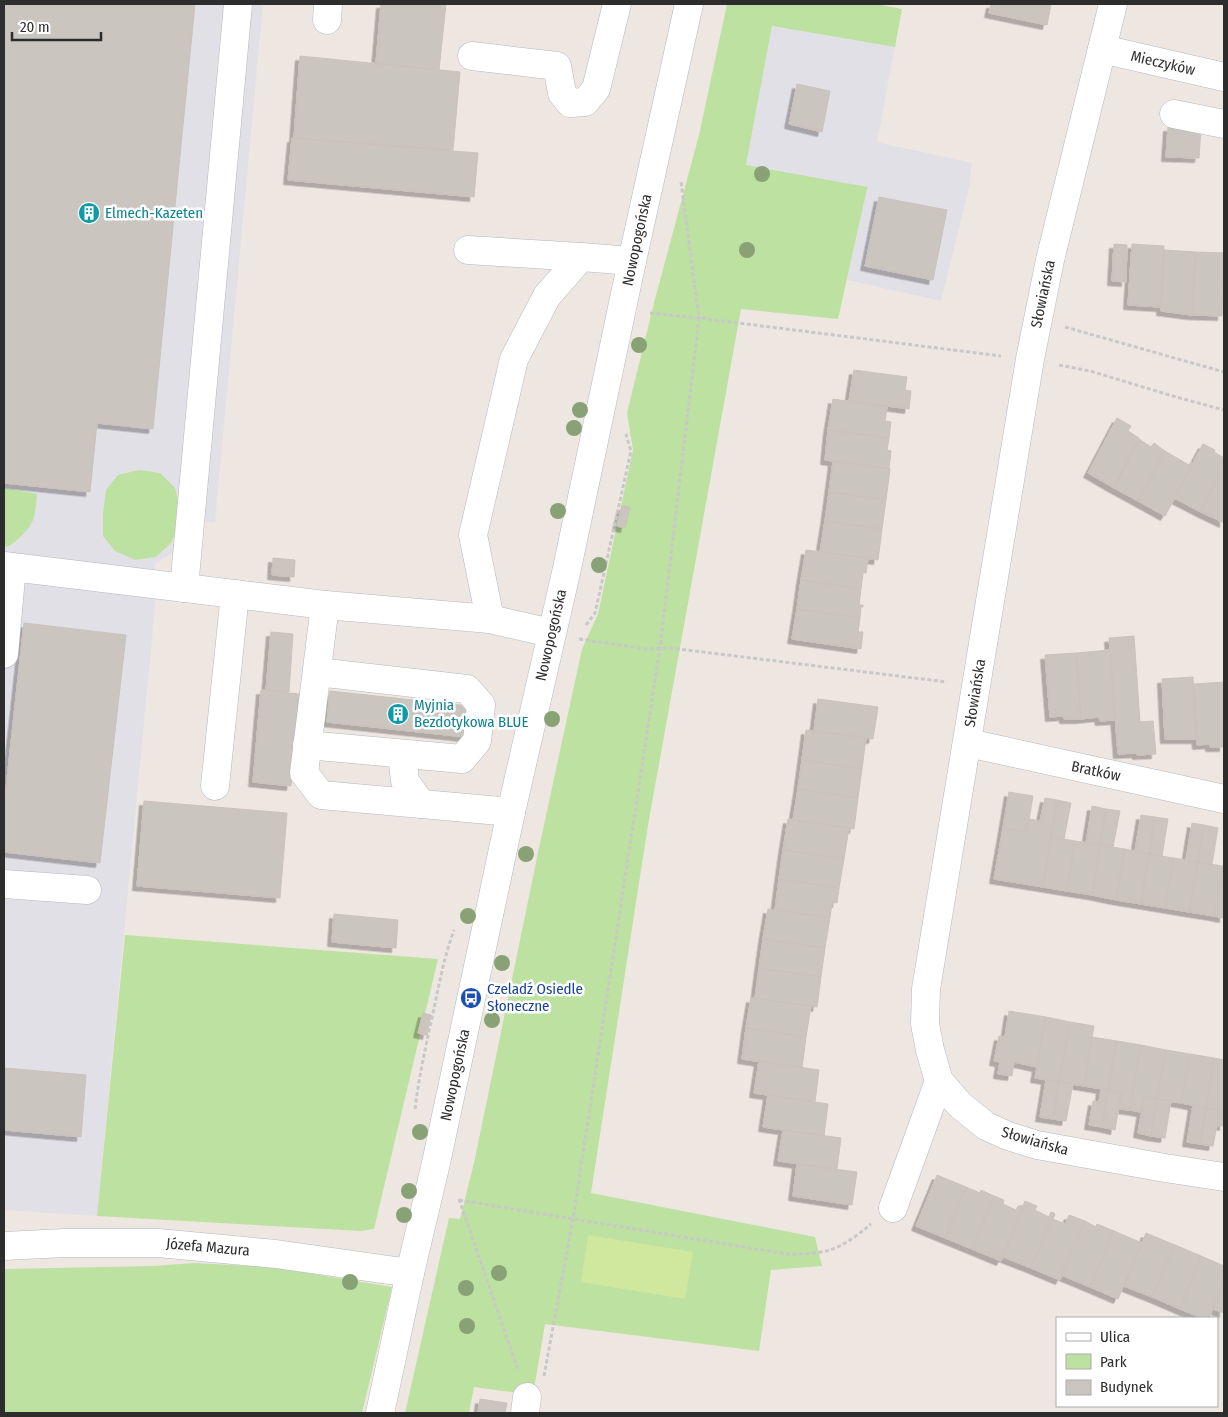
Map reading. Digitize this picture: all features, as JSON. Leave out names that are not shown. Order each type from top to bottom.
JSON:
[{"type":"street","points":[[184,588],[238,4]]},
{"type":"street","points":[[472,56],[557,66],[562,93],[570,103],[585,102],[596,89],[617,4]]},
{"type":"street","name":"Nowopogońska","points":[[380,1413],[689,4]]},
{"type":"street","name":"Słowiańska","points":[[1113,4],[1050,260],[1030,359],[968,744],[926,989],[925,1024],[939,1081],[960,1105],[986,1126],[1008,1136],[1037,1145],[1224,1177]]},
{"type":"street","name":"Mieczyków","points":[[1102,49],[1224,77]]},
{"type":"street","points":[[1174,114],[1224,124]]},
{"type":"street","points":[[468,250],[581,256],[632,261]]},
{"type":"street","points":[[490,618],[473,535],[514,359],[546,296],[581,256]]},
{"type":"street","points":[[4,654],[8,567],[325,605],[490,618],[552,633]]},
{"type":"street","points":[[215,786],[235,594]]},
{"type":"street","points":[[325,605],[304,773],[321,795],[511,812]]},
{"type":"street","points":[[307,745],[462,759],[477,741],[481,705],[467,689],[317,672]]},
{"type":"street","name":"Bratków","points":[[968,744],[1224,798]]},
{"type":"street","points":[[402,754],[405,781],[422,804]]},
{"type":"street","points":[[4,884],[87,890]]},
{"type":"street","points":[[893,1208],[939,1081]]},
{"type":"street","name":"Józefa Mazura","points":[[4,1246],[65,1243],[158,1243],[276,1254],[410,1273]]},
{"type":"path","points":[[532,1398],[573,1219],[660,648],[699,318],[680,181]]},
{"type":"path","points":[[645,313],[1030,359]]},
{"type":"path","points":[[1063,321],[1065,327],[1064,334]]},
{"type":"path","points":[[1065,327],[1224,372]]},
{"type":"path","points":[[1060,357],[1058,365],[1090,370],[1224,410]]},
{"type":"path","points":[[621,475],[626,470]]},
{"type":"path","points":[[599,575],[602,583]]},
{"type":"path","points":[[552,633],[646,650],[670,648],[976,686]]},
{"type":"path","points":[[461,1192],[459,1200],[532,1398]]},
{"type":"path","points":[[459,1200],[786,1254],[804,1254],[830,1250],[850,1240],[893,1208]]},
{"type":"shaded area","points":[[4,4],[263,4],[215,522],[185,520],[175,551],[155,564],[156,597],[97,1216],[4,1210]]},
{"type":"shaded area","points":[[772,26],[895,47],[877,142],[972,163],[969,188],[941,301],[847,280],[867,187],[746,165]]},
{"type":"green space","points":[[727,4],[876,4],[902,9],[895,47],[772,26],[746,165],[868,187],[838,319],[741,309],[648,825],[591,1193],[815,1237],[822,1266],[771,1270],[759,1351],[545,1324],[533,1395],[474,1387],[469,1413],[405,1413],[449,1218],[460,1219],[474,1163],[582,649],[598,614],[633,450],[627,413],[699,135]]},
{"type":"green space","points":[[139,470],[160,473],[175,488],[180,507],[179,526],[171,543],[156,557],[135,560],[115,551],[103,536],[103,513],[106,490],[118,475]]},
{"type":"green space","points":[[4,488],[37,494],[32,523],[15,542],[4,547]]},
{"type":"green space","points":[[125,935],[438,959],[374,1229],[361,1231],[97,1216]]},
{"type":"green space","points":[[588,1235],[693,1252],[685,1299],[581,1282]]},
{"type":"green space","points":[[194,1263],[271,1267],[392,1287],[362,1413],[4,1413],[4,1269],[154,1266]]},
{"type":"building","name":"Elmech-Kazeten","points":[[4,4],[195,4],[153,429],[97,423],[90,492],[4,483]]},
{"type":"building","points":[[381,4],[446,4],[439,70],[376,63]]},
{"type":"building","points":[[991,4],[1051,4],[1047,25],[989,13]]},
{"type":"building","points":[[300,56],[460,72],[453,150],[294,138]]},
{"type":"building","points":[[797,84],[830,91],[822,132],[789,124]]},
{"type":"building","points":[[1168,127],[1201,128],[1199,158],[1166,157]]},
{"type":"building","points":[[292,138],[478,153],[474,197],[288,180]]},
{"type":"building","points":[[879,197],[947,210],[933,280],[865,266]]},
{"type":"building","points":[[1114,244],[1127,245],[1126,282],[1112,281]]},
{"type":"building","points":[[1132,244],[1164,246],[1161,307],[1128,305]]},
{"type":"building","points":[[1164,250],[1196,252],[1192,315],[1161,311]]},
{"type":"building","points":[[1196,252],[1224,253],[1222,316],[1192,315]]},
{"type":"building","points":[[854,370],[907,377],[905,390],[911,391],[909,409],[849,401]]},
{"type":"building","points":[[833,399],[887,407],[885,421],[891,422],[889,438],[828,430]]},
{"type":"building","points":[[1117,418],[1131,426],[1128,431],[1139,438],[1114,488],[1088,473]]},
{"type":"building","points":[[828,430],[889,438],[887,450],[891,451],[889,469],[825,460]]},
{"type":"building","points":[[1139,439],[1151,447],[1154,443],[1165,451],[1138,501],[1114,488]]},
{"type":"building","points":[[1203,444],[1215,450],[1214,452],[1224,458],[1224,466],[1201,512],[1174,498]]},
{"type":"building","points":[[1165,451],[1189,465],[1191,462],[1193,463],[1165,516],[1138,501]]},
{"type":"building","points":[[833,461],[890,469],[886,500],[829,492]]},
{"type":"building","points":[[1224,466],[1224,523],[1201,512]]},
{"type":"building","points":[[829,492],[886,500],[882,529],[825,521]]},
{"type":"building","points":[[622,506],[630,507],[625,528],[617,526]]},
{"type":"building","points":[[825,521],[882,529],[878,560],[820,552]]},
{"type":"building","points":[[806,550],[868,558],[866,573],[863,573],[861,589],[801,580]]},
{"type":"building","points":[[273,558],[295,560],[294,577],[272,575]]},
{"type":"building","points":[[801,580],[861,589],[859,605],[863,605],[863,607],[861,607],[860,618],[797,609]]},
{"type":"building","points":[[797,609],[860,618],[858,632],[863,632],[861,649],[792,639]]},
{"type":"building","points":[[24,623],[126,635],[100,863],[4,852],[4,807]]},
{"type":"building","points":[[271,632],[293,634],[289,692],[266,691]]},
{"type":"building","points":[[1134,636],[1140,722],[1153,721],[1156,754],[1118,754],[1109,638]]},
{"type":"building","points":[[1110,650],[1115,720],[1100,721],[1099,717],[1081,719],[1076,653]]},
{"type":"building","points":[[1076,653],[1081,719],[1064,719],[1064,716],[1050,717],[1045,655]]},
{"type":"building","points":[[1193,677],[1196,739],[1165,739],[1162,679]]},
{"type":"building","points":[[1224,682],[1224,747],[1210,747],[1210,744],[1197,745],[1194,684]]},
{"type":"building","points":[[261,690],[299,694],[291,786],[253,782]]},
{"type":"building","name":"Myjnia Bezdotykowa BLUE","points":[[330,691],[469,706],[465,737],[327,722]]},
{"type":"building","points":[[818,699],[878,707],[873,739],[814,731]]},
{"type":"building","points":[[806,730],[866,738],[862,769],[802,760]]},
{"type":"building","points":[[802,760],[862,769],[858,798],[798,789]]},
{"type":"building","points":[[798,789],[858,798],[854,829],[793,820]]},
{"type":"building","points":[[1009,792],[1033,796],[1027,832],[1003,828]]},
{"type":"building","points":[[1045,798],[1057,800],[1043,887],[994,879],[1003,828],[1027,832],[1029,819],[1040,821]]},
{"type":"building","points":[[1057,800],[1071,803],[1064,839],[1051,837]]},
{"type":"building","points":[[144,801],[287,813],[280,898],[137,886]]},
{"type":"building","points":[[1092,806],[1106,809],[1100,845],[1086,843]]},
{"type":"building","points":[[1106,809],[1120,811],[1113,847],[1100,845]]},
{"type":"building","points":[[1141,815],[1155,817],[1149,854],[1135,851]]},
{"type":"building","points":[[1155,817],[1168,819],[1162,856],[1149,854]]},
{"type":"building","points":[[788,819],[849,828],[844,859],[783,850]]},
{"type":"building","points":[[1192,823],[1204,825],[1198,862],[1186,860]]},
{"type":"building","points":[[1204,825],[1218,828],[1212,864],[1198,862]]},
{"type":"building","points":[[1051,837],[1075,841],[1067,891],[1043,887]]},
{"type":"building","points":[[1075,841],[1100,845],[1092,895],[1067,891]]},
{"type":"building","points":[[1100,845],[1125,849],[1116,900],[1092,895]]},
{"type":"building","points":[[1125,849],[1149,854],[1141,904],[1116,900]]},
{"type":"building","points":[[783,850],[844,859],[839,888],[779,879]]},
{"type":"building","points":[[1149,854],[1174,858],[1165,908],[1141,904]]},
{"type":"building","points":[[1174,858],[1198,862],[1189,912],[1165,908]]},
{"type":"building","points":[[1198,862],[1222,866],[1214,916],[1189,912]]},
{"type":"building","points":[[1222,866],[1224,866],[1224,918],[1214,916]]},
{"type":"building","points":[[779,879],[839,888],[837,903],[832,902],[830,918],[775,910]]},
{"type":"building","points":[[768,909],[830,918],[825,948],[763,939]]},
{"type":"building","points":[[334,914],[398,920],[396,948],[332,942]]},
{"type":"building","points":[[763,939],[825,948],[821,977],[759,968]]},
{"type":"building","points":[[759,968],[821,977],[817,1007],[755,998]]},
{"type":"building","points":[[751,998],[811,1006],[806,1037],[746,1028]]},
{"type":"building","points":[[1009,1011],[1046,1017],[1037,1067],[1014,1062],[1012,1076],[998,1074],[1000,1062],[994,1061],[999,1036],[1005,1037]]},
{"type":"building","points":[[423,1013],[431,1015],[427,1035],[418,1033]]},
{"type":"building","points":[[1046,1017],[1070,1022],[1059,1082],[1035,1078]]},
{"type":"building","points":[[1070,1022],[1094,1026],[1084,1086],[1059,1082]]},
{"type":"building","points":[[746,1028],[806,1037],[802,1068],[742,1059]]},
{"type":"building","points":[[1092,1037],[1117,1041],[1108,1090],[1084,1086]]},
{"type":"building","points":[[1117,1041],[1141,1045],[1130,1110],[1118,1109],[1121,1093],[1108,1090]]},
{"type":"building","points":[[1141,1045],[1166,1050],[1157,1099],[1144,1097],[1141,1112],[1130,1110]]},
{"type":"building","points":[[1166,1050],[1190,1054],[1181,1103],[1157,1099]]},
{"type":"building","points":[[1190,1054],[1214,1058],[1206,1108],[1181,1103]]},
{"type":"building","points":[[1214,1058],[1224,1060],[1224,1126],[1217,1125],[1220,1110],[1206,1108]]},
{"type":"building","points":[[759,1061],[819,1070],[815,1102],[754,1093]]},
{"type":"building","points":[[4,1068],[86,1075],[81,1137],[4,1130]]},
{"type":"building","points":[[1046,1080],[1059,1082],[1053,1119],[1040,1117]]},
{"type":"building","points":[[1059,1082],[1073,1084],[1066,1121],[1053,1119]]},
{"type":"building","points":[[1101,1089],[1108,1090],[1102,1127],[1089,1125],[1093,1101],[1099,1102]]},
{"type":"building","points":[[1108,1090],[1121,1093],[1115,1130],[1102,1127]]},
{"type":"building","points":[[768,1095],[828,1104],[824,1136],[763,1127]]},
{"type":"building","points":[[1144,1097],[1157,1099],[1151,1136],[1138,1133]]},
{"type":"building","points":[[1157,1099],[1171,1101],[1165,1138],[1151,1136]]},
{"type":"building","points":[[1193,1105],[1206,1108],[1200,1144],[1187,1142]]},
{"type":"building","points":[[1206,1108],[1220,1110],[1213,1146],[1200,1144]]},
{"type":"building","points":[[783,1130],[841,1138],[837,1169],[778,1161]]},
{"type":"building","points":[[797,1164],[857,1172],[852,1205],[793,1196]]},
{"type":"building","points":[[937,1175],[966,1187],[945,1238],[916,1226]]},
{"type":"building","points":[[966,1187],[980,1193],[981,1190],[994,1196],[972,1249],[945,1238]]},
{"type":"building","points":[[994,1196],[1004,1200],[1003,1204],[1016,1210],[1018,1206],[1023,1208],[1001,1261],[972,1249]]},
{"type":"building","points":[[1025,1201],[1037,1206],[1035,1210],[1049,1217],[1051,1212],[1054,1213],[1031,1268],[1003,1257]]},
{"type":"building","points":[[1054,1213],[1053,1219],[1065,1224],[1069,1215],[1085,1221],[1060,1280],[1031,1268]]},
{"type":"building","points":[[1085,1221],[1096,1227],[1097,1224],[1114,1231],[1090,1287],[1061,1275]]},
{"type":"building","points":[[1114,1231],[1142,1243],[1118,1299],[1090,1287]]},
{"type":"building","points":[[1146,1233],[1175,1245],[1152,1297],[1124,1286]]},
{"type":"building","points":[[1175,1245],[1201,1256],[1180,1309],[1152,1297]]},
{"type":"building","points":[[1201,1256],[1224,1266],[1224,1281],[1209,1317],[1200,1317],[1180,1309]]},
{"type":"building","points":[[1224,1281],[1224,1313],[1213,1309]]},
{"type":"building","points":[[480,1399],[507,1403],[505,1413],[478,1413]]},
{"type":"place","name":"Elmech-Kazeten","points":[[89,213]]},
{"type":"place","name":"Myjnia Bezdotykowa BLUE","points":[[398,714]]},
{"type":"place","name":"Czeladź Osiedle Słoneczne","points":[[471,998]]}]
